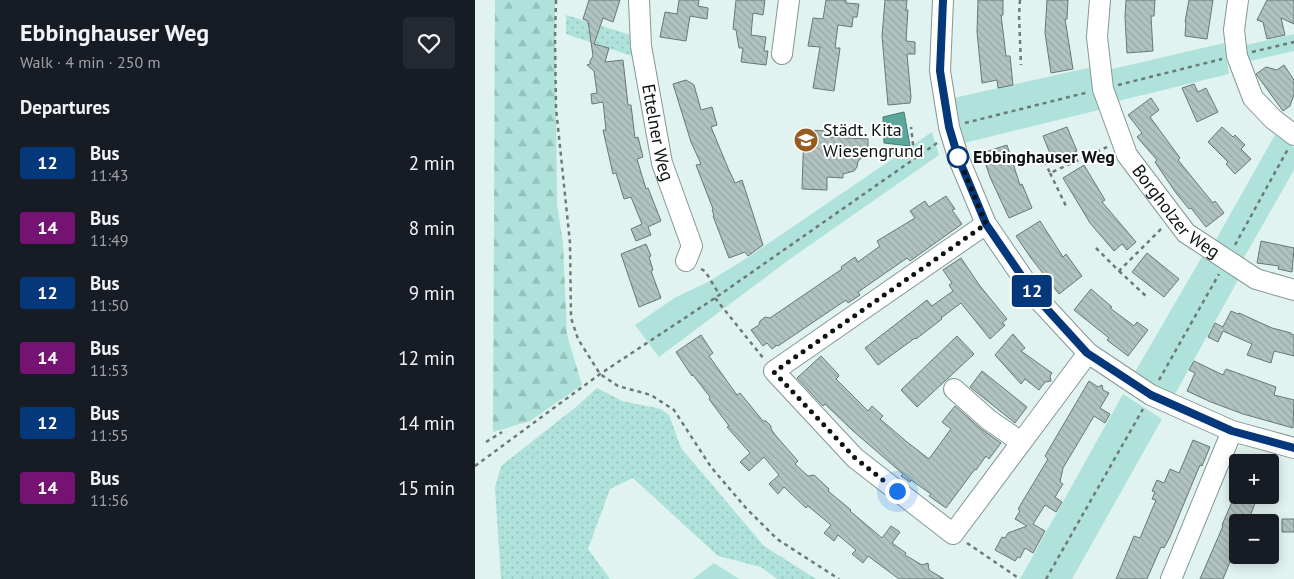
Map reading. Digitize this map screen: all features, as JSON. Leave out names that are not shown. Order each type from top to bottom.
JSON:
[{"type":"street","name":"Ettelner Weg","points":[[639,0],[641,46],[662,163],[692,246],[686,261]]},
{"type":"street","points":[[782,54],[789,0]]},
{"type":"street","points":[[943,0],[940,71],[949,130],[958,157],[986,224],[1036,297],[1087,353],[1151,395],[1232,431],[1294,448]]},
{"type":"street","name":"Borgholzer Weg","points":[[1099,0],[1097,37],[1103,89],[1127,155],[1186,233],[1256,279],[1294,290]]},
{"type":"street","points":[[1238,0],[1234,30],[1237,56],[1253,98],[1273,119],[1294,135]]},
{"type":"street","points":[[986,224],[774,372],[855,458],[953,534],[1087,353]]},
{"type":"street","points":[[954,389],[989,420],[1021,442]]},
{"type":"street","points":[[1171,579],[1232,431]]},
{"type":"path","points":[[556,0],[556,108],[569,243],[571,318],[579,339],[600,374],[618,386],[651,395],[673,410],[711,467],[746,508],[777,539],[839,579]]},
{"type":"path","points":[[1020,0],[1021,64]]},
{"type":"path","points":[[475,466],[600,374],[715,298],[917,157],[949,130],[1103,89],[1294,42]]},
{"type":"path","points":[[911,127],[917,157]]},
{"type":"path","points":[[1050,174],[1121,140]]},
{"type":"path","points":[[867,152],[915,152]]},
{"type":"path","points":[[1041,154],[1066,206]]},
{"type":"path","points":[[1119,271],[1173,216]]},
{"type":"path","points":[[1097,248],[1147,296]]},
{"type":"path","points":[[686,261],[705,271],[719,294]]},
{"type":"path","points":[[715,298],[774,372]]},
{"type":"path","points":[[1046,579],[1151,395]]},
{"type":"path","points":[[486,442],[502,432]]},
{"type":"path","points":[[953,534],[1020,579]]},
{"type":"green space","points":[[495,0],[555,0],[557,204],[563,243],[567,335],[582,385],[530,421],[493,432]]},
{"type":"green space","points":[[566,15],[631,35],[632,56],[566,34]]},
{"type":"green space","points":[[1294,34],[1294,51],[1245,62],[1242,46]]},
{"type":"green space","points":[[1224,43],[1229,74],[1118,101],[1108,70]]},
{"type":"green space","points":[[1092,67],[1099,110],[964,143],[954,98]]},
{"type":"green space","points":[[932,132],[939,155],[790,259],[659,357],[635,325],[676,297],[708,282],[750,256]]},
{"type":"green space","points":[[1275,135],[1294,147],[1294,170],[1242,261],[1214,243]]},
{"type":"green space","points":[[1203,255],[1239,278],[1174,396],[1135,372]]},
{"type":"green space","points":[[597,388],[622,401],[661,409],[669,415],[681,448],[764,546],[816,579],[777,579],[761,567],[718,556],[633,478],[610,489],[588,549],[610,579],[501,579],[495,488],[501,466],[576,407]]},
{"type":"green space","points":[[1123,394],[1162,419],[1072,579],[1020,579]]},
{"type":"green space","points":[[714,563],[739,579],[693,579]]},
{"type":"shaded area","points":[[904,112],[910,146],[884,143],[883,117]]},
{"type":"building","points":[[589,0],[620,0],[613,22],[603,18],[594,44],[609,48],[605,62],[623,60],[628,105],[631,105],[635,138],[638,137],[643,157],[637,159],[646,189],[648,188],[661,221],[648,227],[651,235],[636,241],[631,229],[642,224],[631,197],[624,199],[616,173],[613,174],[603,130],[606,130],[603,102],[592,104],[591,94],[597,93],[594,71],[587,65],[590,64],[593,56],[588,21],[583,19]]},
{"type":"building","points":[[679,0],[699,0],[698,6],[708,8],[707,19],[690,16],[686,41],[660,37],[665,12],[677,14]]},
{"type":"building","points":[[736,0],[765,0],[763,15],[753,13],[751,35],[766,37],[764,51],[768,51],[766,65],[741,62],[743,48],[739,48],[736,30],[733,29]]},
{"type":"building","points":[[826,0],[846,0],[846,3],[859,4],[857,17],[853,17],[852,27],[838,25],[835,48],[840,48],[834,91],[813,88],[820,47],[808,46],[813,18],[823,19]]},
{"type":"building","points":[[885,0],[907,0],[906,41],[915,42],[915,54],[907,54],[910,103],[888,105],[882,36]]},
{"type":"building","points":[[978,0],[1003,0],[1003,15],[1001,15],[1006,56],[1010,56],[1013,85],[998,88],[997,80],[982,83],[977,32]]},
{"type":"building","points":[[1047,0],[1068,0],[1067,19],[1065,19],[1073,69],[1051,73],[1045,33]]},
{"type":"building","points":[[1126,0],[1155,0],[1154,16],[1151,16],[1153,51],[1127,53]]},
{"type":"building","points":[[1189,0],[1213,0],[1207,39],[1185,36],[1185,22]]},
{"type":"building","points":[[1267,0],[1294,0],[1294,24],[1281,18],[1285,35],[1267,39],[1263,22],[1257,20]]},
{"type":"building","points":[[1284,65],[1294,80],[1294,94],[1290,106],[1283,111],[1256,74],[1266,67],[1277,70]]},
{"type":"building","points":[[686,80],[694,85],[701,110],[712,107],[717,125],[711,127],[735,183],[742,180],[763,245],[748,256],[745,252],[729,258],[713,216],[713,209],[696,165],[701,164],[691,142],[673,84]]},
{"type":"building","points":[[1194,84],[1198,92],[1206,88],[1218,112],[1197,122],[1182,88]]},
{"type":"building","points":[[1151,98],[1159,110],[1150,117],[1180,158],[1178,160],[1213,203],[1215,201],[1224,213],[1206,227],[1176,193],[1155,162],[1157,160],[1137,137],[1142,133],[1128,115]]},
{"type":"building","points":[[1067,127],[1077,151],[1053,161],[1043,136]]},
{"type":"building","points":[[1222,127],[1233,137],[1235,135],[1245,145],[1241,149],[1251,159],[1235,174],[1226,164],[1228,162],[1208,142]]},
{"type":"building","points":[[804,130],[829,131],[828,137],[868,139],[868,150],[864,150],[864,156],[858,161],[854,171],[843,174],[843,178],[827,177],[827,190],[802,189]]},
{"type":"building","points":[[1007,145],[1020,185],[1022,184],[1032,208],[1009,218],[990,177],[982,153]]},
{"type":"building","points":[[1084,165],[1105,200],[1102,202],[1136,242],[1127,250],[1122,244],[1114,251],[1090,223],[1063,178]]},
{"type":"building","points":[[946,196],[955,209],[952,210],[962,224],[910,261],[907,258],[858,292],[860,295],[848,303],[846,300],[778,346],[772,349],[767,343],[763,346],[751,330],[759,325],[760,321],[765,317],[770,318],[842,269],[841,267],[855,257],[858,262],[880,246],[877,241],[915,218],[910,211],[925,201],[929,207]]},
{"type":"building","points":[[1040,221],[1063,257],[1066,254],[1082,276],[1059,294],[1016,236]]},
{"type":"building","points":[[1261,241],[1294,248],[1292,272],[1278,269],[1279,266],[1257,263]]},
{"type":"building","points":[[646,244],[651,256],[649,257],[653,270],[651,271],[661,298],[639,307],[621,254]]},
{"type":"building","points":[[1147,253],[1179,279],[1164,297],[1132,272]]},
{"type":"building","points":[[961,258],[980,286],[1007,319],[1002,323],[1005,325],[990,339],[961,303],[916,339],[878,365],[865,348],[927,300],[932,306],[953,291],[949,285],[952,283],[943,270]]},
{"type":"building","points":[[1091,289],[1112,307],[1110,308],[1134,326],[1137,322],[1148,330],[1128,356],[1074,310]]},
{"type":"building","points":[[1231,311],[1294,335],[1294,356],[1274,351],[1271,363],[1247,355],[1252,344],[1223,331],[1218,342],[1208,337],[1215,323],[1223,327]]},
{"type":"building","points":[[1013,334],[1025,348],[1021,351],[1052,373],[1050,376],[1051,381],[1045,382],[1039,390],[1025,379],[1021,384],[995,355]]},
{"type":"building","points":[[701,335],[713,353],[709,356],[737,395],[740,393],[763,421],[766,421],[771,426],[776,436],[798,461],[795,464],[808,476],[814,475],[829,489],[828,491],[882,538],[891,526],[900,532],[892,543],[906,553],[905,555],[922,565],[928,563],[929,570],[944,579],[899,579],[868,556],[863,563],[852,554],[856,550],[838,535],[834,541],[824,533],[831,525],[808,506],[806,508],[784,487],[778,494],[769,484],[779,475],[764,457],[749,471],[740,462],[750,453],[727,427],[729,426],[709,399],[710,397],[692,376],[676,352]]},
{"type":"building","points":[[957,336],[974,354],[917,407],[901,390]]},
{"type":"building","points":[[821,356],[838,374],[839,376],[836,379],[868,411],[872,406],[883,416],[880,419],[929,459],[951,429],[942,422],[955,406],[981,429],[1001,443],[989,459],[986,456],[975,469],[946,508],[929,496],[931,494],[911,480],[910,482],[901,476],[903,474],[825,404],[823,406],[797,378]]},
{"type":"building","points":[[1194,361],[1223,375],[1226,369],[1276,387],[1274,395],[1294,400],[1293,428],[1243,414],[1187,391],[1195,373],[1189,370]]},
{"type":"building","points":[[982,371],[1027,407],[1015,423],[970,387]]},
{"type":"building","points":[[1089,381],[1098,387],[1102,385],[1103,390],[1109,393],[1100,408],[1110,414],[1105,423],[1094,416],[1063,468],[1060,482],[1063,484],[1055,497],[1062,502],[1056,512],[1045,505],[1033,524],[1045,531],[1033,553],[1025,548],[1020,558],[1018,557],[1015,561],[995,550],[1002,537],[1005,538],[1008,533],[1027,526],[1015,519],[1020,511],[1018,509],[1048,459],[1045,456]]},
{"type":"building","points":[[1193,440],[1210,447],[1202,466],[1200,465],[1170,537],[1164,548],[1161,547],[1147,579],[1116,579],[1134,536],[1140,538],[1156,500],[1152,499],[1155,492],[1152,491],[1157,480],[1164,483],[1170,469],[1179,473]]},
{"type":"building","points":[[1231,504],[1255,504],[1251,514],[1229,514],[1229,564],[1223,579],[1200,579],[1223,526]]},
{"type":"building","points":[[1282,519],[1294,519],[1294,532],[1282,532]]},
{"type":"bus line","name":"12","points":[[943,0],[940,71],[950,134],[986,224],[1036,297],[1087,353],[1151,395],[1232,431],[1294,448]]},
{"type":"place","name":"Städt. Kita Wiesengrund","points":[[806,140]]},
{"type":"place","name":"Ebbinghauser Weg","points":[[958,157]]},
{"type":"route","points":[[897,491],[855,458],[774,372],[986,224],[958,157]]}]
